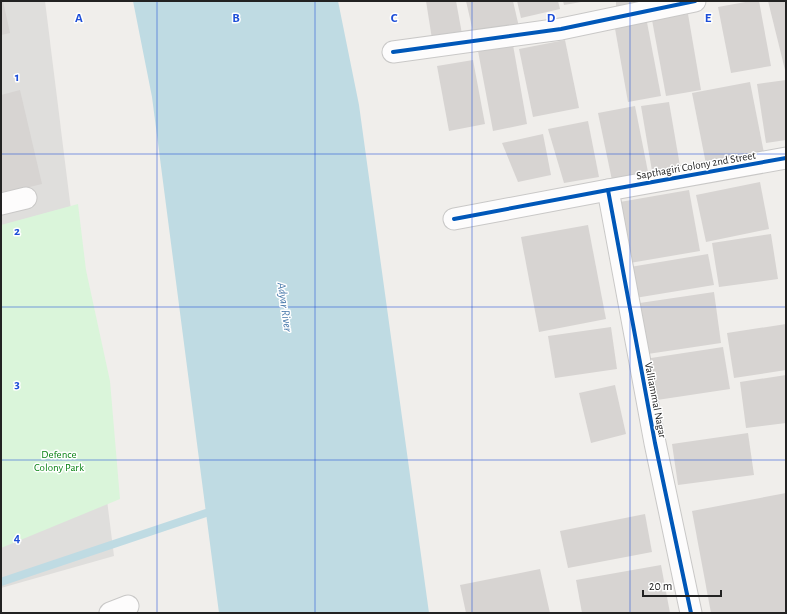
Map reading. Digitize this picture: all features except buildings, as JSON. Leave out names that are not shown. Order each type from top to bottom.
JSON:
[{"type":"street","points":[[393,52],[561,29],[695,1]]},
{"type":"street","name":"Sapthagiri Colony 2nd Street","points":[[454,219],[608,190],[785,165]]},
{"type":"street","name":"Valliammal Nagar","points":[[608,190],[655,443],[691,613]]},
{"type":"street","points":[[1,204],[26,198]]},
{"type":"shaded area","name":"Defence Colony Park","points":[[1,1],[45,1],[114,556],[1,588]]},
{"type":"green space","name":"Defence Colony Park","points":[[78,204],[86,270],[110,381],[120,499],[1,548],[1,225]]},
{"type":"water","name":"Adyar River","points":[[133,1],[338,1],[359,105],[429,613],[219,613],[152,97]]},
{"type":"waterway","points":[[1,582],[206,513]]},
{"type":"cycle path","points":[[393,52],[561,29],[695,1]]},
{"type":"cycle path","points":[[454,219],[786,158]]},
{"type":"cycle path","points":[[608,190],[655,443],[691,613]]}]
